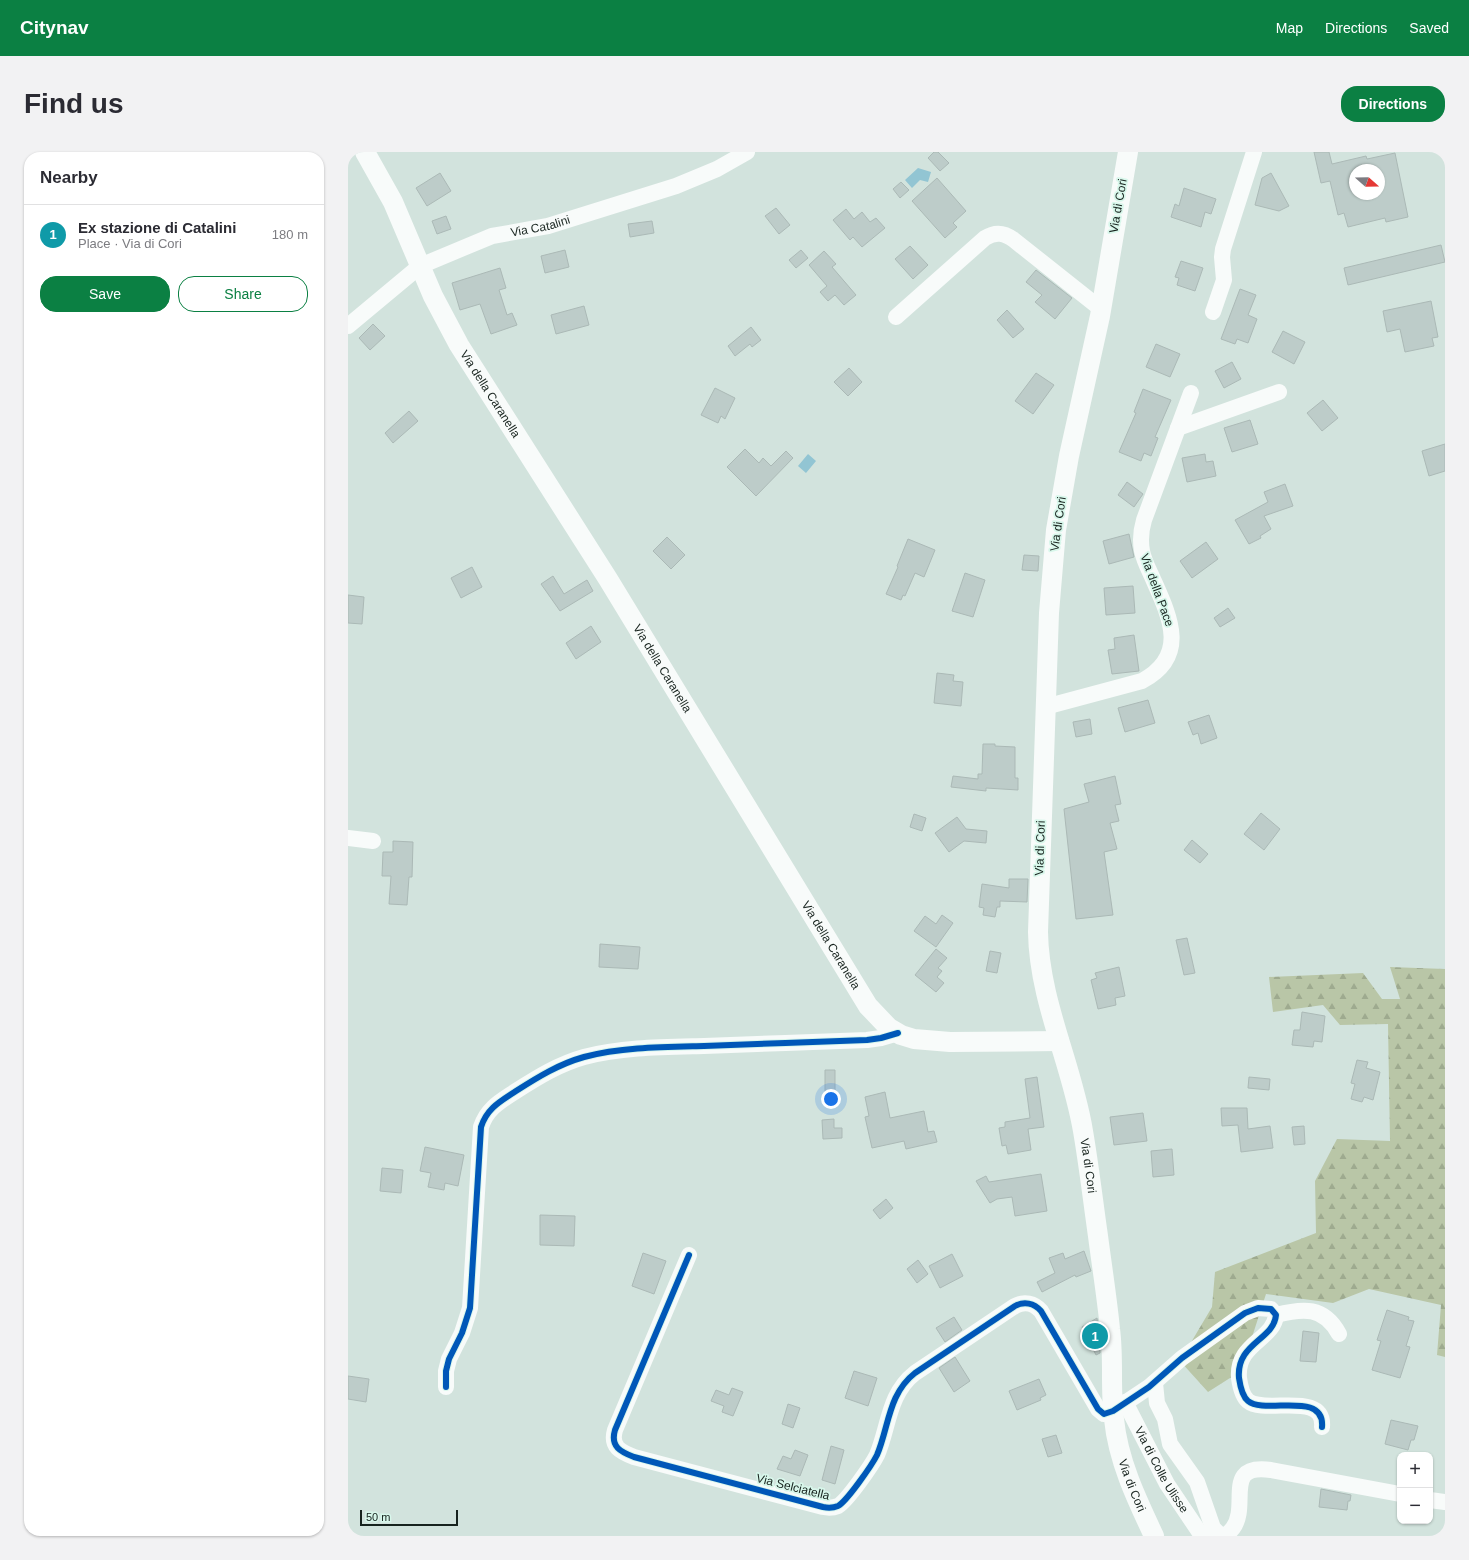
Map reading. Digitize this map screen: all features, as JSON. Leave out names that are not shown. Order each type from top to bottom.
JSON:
[{"type":"main road","name":"Via della Caranella","points":[[365,152],[393,202],[438,308],[459,345],[615,591],[862,997],[878,1018],[898,1033],[910,1038],[931,1042],[1059,1042]]},
{"type":"main road","name":"Via di Cori","points":[[1128,152],[1101,309],[1071,445],[1058,516],[1051,590],[1045,707],[1038,941],[1044,983],[1059,1042],[1076,1097],[1083,1132],[1119,1406],[1116,1437],[1128,1478],[1154,1536]]},
{"type":"street","name":"Via Catalini","points":[[348,326],[420,266],[492,236],[541,228],[676,186],[716,169],[747,152]]},
{"type":"street","points":[[1213,312],[1224,280],[1222,257],[1223,249],[1254,152]]},
{"type":"street","points":[[896,317],[985,238],[992,234],[1000,233],[1014,240],[1101,309]]},
{"type":"street","points":[[1178,428],[1279,392]]},
{"type":"street","name":"Via della Pace","points":[[1045,707],[1142,681],[1157,671],[1169,654],[1173,640],[1170,622],[1144,558],[1141,539],[1144,520],[1191,393]]},
{"type":"street","points":[[348,838],[373,841]]},
{"type":"street","points":[[446,1387],[446,1370],[449,1358],[462,1333],[470,1308],[482,1127],[486,1115],[495,1105],[536,1078],[555,1068],[583,1057],[603,1053],[656,1047],[868,1040],[898,1033]]},
{"type":"street","name":"Via Selciatella","points":[[689,1255],[615,1430],[613,1439],[614,1444],[620,1450],[634,1457],[823,1507],[837,1507],[847,1498],[874,1461],[879,1450],[894,1398],[906,1381],[914,1373],[1021,1303],[1030,1303],[1039,1309],[1098,1410],[1104,1414],[1119,1406]]},
{"type":"street","points":[[1119,1406],[1155,1383],[1182,1358],[1245,1313],[1258,1308],[1268,1308],[1274,1310],[1276,1315],[1273,1325],[1250,1347],[1242,1358],[1239,1372],[1243,1395],[1248,1401],[1256,1405],[1308,1407],[1316,1411],[1320,1416],[1322,1428]]},
{"type":"street","points":[[1276,1315],[1298,1310],[1318,1313],[1331,1321],[1339,1334]]},
{"type":"street","points":[[1155,1383],[1157,1403],[1164,1419],[1170,1444],[1197,1482],[1213,1528],[1220,1535],[1228,1533],[1234,1526],[1239,1514],[1241,1482],[1244,1474],[1251,1470],[1267,1470],[1397,1493]]},
{"type":"street","name":"Via di Colle Ulisse","points":[[1119,1406],[1164,1480],[1202,1536]]},
{"type":"street","points":[[1433,1500],[1445,1502]]},
{"type":"green space","points":[[1390,967],[1445,969],[1445,1357],[1437,1355],[1441,1305],[1369,1289],[1333,1303],[1266,1294],[1241,1371],[1208,1392],[1180,1361],[1212,1307],[1215,1272],[1316,1233],[1315,1181],[1337,1139],[1390,1141],[1388,1024],[1340,1025],[1323,1005],[1273,1012],[1269,977],[1363,973],[1382,999],[1400,999]]},
{"type":"water","points":[[918,168],[931,172],[928,182],[920,180],[912,188],[905,180]]},
{"type":"water","points":[[808,454],[816,461],[806,473],[798,466]]},
{"type":"building","points":[[934,152],[938,152],[949,163],[940,171],[928,158]]},
{"type":"building","points":[[1314,152],[1329,152],[1332,164],[1366,156],[1367,159],[1395,153],[1408,217],[1386,222],[1385,218],[1348,227],[1344,213],[1338,215],[1330,181],[1321,183]]},
{"type":"building","points":[[440,173],[451,191],[427,206],[416,188]]},
{"type":"building","points":[[1271,173],[1289,206],[1279,211],[1255,205],[1262,178]]},
{"type":"building","points":[[937,178],[966,211],[953,223],[957,227],[945,238],[912,201]]},
{"type":"building","points":[[901,182],[909,190],[900,198],[893,189]]},
{"type":"building","points":[[1184,188],[1216,199],[1211,214],[1205,212],[1201,227],[1171,217],[1175,204],[1179,206]]},
{"type":"building","points":[[776,208],[790,225],[779,234],[765,216]]},
{"type":"building","points":[[846,209],[854,219],[862,212],[870,222],[876,218],[885,228],[862,247],[853,237],[850,240],[833,220]]},
{"type":"building","points":[[446,216],[451,229],[437,234],[432,221]]},
{"type":"building","points":[[652,221],[654,233],[630,237],[628,224]]},
{"type":"building","points":[[1441,245],[1445,262],[1348,285],[1344,268]]},
{"type":"building","points":[[910,246],[928,265],[913,279],[895,259]]},
{"type":"building","points":[[565,250],[569,267],[545,273],[541,256]]},
{"type":"building","points":[[801,250],[808,258],[796,268],[789,260]]},
{"type":"building","points":[[824,251],[836,264],[832,267],[856,295],[844,305],[835,295],[828,301],[820,292],[827,286],[809,265]]},
{"type":"building","points":[[1181,261],[1203,268],[1195,291],[1177,285],[1179,278],[1175,277]]},
{"type":"building","points":[[500,268],[506,288],[499,290],[507,315],[512,313],[517,325],[491,334],[480,304],[460,310],[452,283]]},
{"type":"building","points":[[1036,270],[1072,298],[1055,319],[1035,302],[1042,295],[1026,282]]},
{"type":"building","points":[[1240,289],[1256,295],[1248,315],[1257,319],[1248,343],[1237,339],[1235,344],[1221,339]]},
{"type":"building","points":[[1431,301],[1438,337],[1432,338],[1434,346],[1405,352],[1400,329],[1387,332],[1383,311]]},
{"type":"building","points":[[584,306],[589,325],[556,334],[551,315]]},
{"type":"building","points":[[1007,310],[1024,329],[1013,338],[997,320]]},
{"type":"building","points":[[373,324],[385,336],[370,350],[359,338]]},
{"type":"building","points":[[751,327],[761,340],[752,347],[750,344],[735,356],[728,346]]},
{"type":"building","points":[[1283,331],[1305,342],[1294,364],[1272,352]]},
{"type":"building","points":[[1156,344],[1180,354],[1170,377],[1146,367]]},
{"type":"building","points":[[1232,362],[1241,379],[1224,388],[1215,371]]},
{"type":"building","points":[[849,368],[862,382],[848,396],[834,382]]},
{"type":"building","points":[[1036,373],[1054,385],[1033,414],[1015,401]]},
{"type":"building","points":[[715,388],[735,398],[725,419],[721,416],[718,423],[701,415]]},
{"type":"building","points":[[1143,389],[1171,400],[1155,437],[1158,438],[1151,456],[1144,453],[1141,461],[1119,452],[1136,413],[1134,412]]},
{"type":"building","points":[[1323,400],[1338,418],[1322,431],[1307,413]]},
{"type":"building","points":[[409,411],[418,421],[393,443],[385,433]]},
{"type":"building","points":[[1250,420],[1258,444],[1232,452],[1224,428]]},
{"type":"building","points":[[1445,444],[1445,471],[1429,476],[1422,451]]},
{"type":"building","points":[[745,449],[759,463],[763,458],[771,466],[786,451],[793,458],[756,496],[727,467]]},
{"type":"building","points":[[1205,454],[1206,462],[1213,461],[1216,476],[1187,482],[1182,458]]},
{"type":"building","points":[[1127,482],[1143,494],[1134,507],[1118,495]]},
{"type":"building","points":[[1285,484],[1293,506],[1264,516],[1271,529],[1260,536],[1261,538],[1249,544],[1235,520],[1268,502],[1264,492]]},
{"type":"building","points":[[1129,534],[1134,557],[1109,564],[1103,541]]},
{"type":"building","points":[[667,537],[685,555],[671,569],[653,551]]},
{"type":"building","points":[[908,539],[935,550],[924,577],[915,573],[905,596],[903,595],[901,600],[886,594]]},
{"type":"building","points":[[1206,542],[1218,559],[1192,578],[1180,561]]},
{"type":"building","points":[[1024,555],[1039,556],[1038,571],[1022,570]]},
{"type":"building","points":[[472,567],[482,587],[461,598],[451,578]]},
{"type":"building","points":[[965,573],[985,580],[973,617],[952,611]]},
{"type":"building","points":[[553,576],[564,594],[587,580],[593,591],[560,611],[541,584]]},
{"type":"building","points":[[1133,586],[1135,613],[1106,615],[1104,588]]},
{"type":"building","points":[[348,595],[364,597],[362,624],[348,623]]},
{"type":"building","points":[[1228,608],[1235,618],[1220,627],[1214,618]]},
{"type":"building","points":[[591,626],[601,642],[576,659],[566,643]]},
{"type":"building","points":[[1134,635],[1139,671],[1112,674],[1108,650],[1115,649],[1114,638]]},
{"type":"building","points":[[937,673],[954,675],[953,681],[963,682],[961,706],[934,703]]},
{"type":"building","points":[[1148,700],[1155,723],[1125,732],[1118,708]]},
{"type":"building","points":[[1209,715],[1217,738],[1201,744],[1198,733],[1193,735],[1188,722]]},
{"type":"building","points":[[1090,719],[1092,734],[1076,737],[1073,722]]},
{"type":"building","points":[[983,744],[1015,747],[1015,778],[1018,778],[1018,790],[986,788],[986,791],[951,787],[953,776],[978,779],[978,774],[982,774]]},
{"type":"building","points":[[1115,776],[1121,804],[1115,805],[1119,821],[1110,823],[1117,849],[1104,852],[1113,915],[1076,919],[1064,809],[1089,802],[1084,784]]},
{"type":"building","points":[[1261,813],[1280,829],[1264,850],[1244,834]]},
{"type":"building","points":[[914,814],[926,818],[922,831],[910,827]]},
{"type":"building","points":[[957,817],[966,829],[987,831],[986,843],[964,841],[949,852],[935,833]]},
{"type":"building","points":[[1192,840],[1208,854],[1200,863],[1184,850]]},
{"type":"building","points":[[393,841],[413,842],[412,877],[409,877],[407,905],[389,904],[391,876],[382,876],[383,852],[393,852]]},
{"type":"building","points":[[1009,879],[1028,879],[1027,902],[1000,901],[1000,907],[997,907],[995,917],[983,915],[984,908],[979,907],[982,884],[1009,888]]},
{"type":"building","points":[[942,915],[953,923],[936,947],[914,931],[925,916],[936,924]]},
{"type":"building","points":[[1187,938],[1195,973],[1184,975],[1176,940]]},
{"type":"building","points":[[600,944],[640,947],[638,969],[599,967]]},
{"type":"building","points":[[936,949],[947,958],[938,968],[942,971],[937,977],[944,983],[936,992],[915,975]]},
{"type":"building","points":[[990,951],[1001,953],[997,973],[986,971]]},
{"type":"building","points":[[1119,967],[1125,996],[1115,998],[1116,1005],[1098,1009],[1091,980],[1097,978],[1095,973]]},
{"type":"building","points":[[1302,1012],[1325,1016],[1322,1042],[1314,1041],[1313,1047],[1292,1045],[1294,1030],[1300,1030]]},
{"type":"building","points":[[1357,1060],[1368,1062],[1366,1068],[1380,1072],[1373,1100],[1364,1097],[1362,1102],[1351,1099],[1355,1084],[1351,1083]]},
{"type":"building","points":[[825,1070],[835,1070],[835,1104],[825,1104]]},
{"type":"building","points":[[1037,1077],[1044,1127],[1028,1129],[1031,1150],[1008,1154],[1006,1145],[1002,1146],[999,1128],[1005,1127],[1005,1122],[1030,1118],[1025,1079]]},
{"type":"building","points":[[1249,1077],[1270,1079],[1269,1090],[1248,1088]]},
{"type":"building","points":[[885,1092],[890,1118],[924,1111],[928,1132],[934,1131],[937,1142],[906,1149],[904,1141],[872,1148],[865,1117],[869,1116],[865,1097]]},
{"type":"building","points":[[1221,1108],[1247,1108],[1248,1129],[1270,1126],[1273,1148],[1241,1152],[1238,1125],[1222,1126]]},
{"type":"building","points":[[1143,1113],[1147,1141],[1114,1145],[1110,1117]]},
{"type":"building","points":[[834,1119],[834,1128],[842,1128],[842,1138],[823,1139],[822,1120]]},
{"type":"building","points":[[1304,1126],[1305,1144],[1294,1145],[1292,1127]]},
{"type":"building","points":[[425,1147],[464,1155],[458,1186],[445,1183],[444,1190],[428,1187],[431,1173],[420,1171]]},
{"type":"building","points":[[1172,1149],[1174,1175],[1153,1177],[1151,1151]]},
{"type":"building","points":[[382,1168],[403,1170],[401,1193],[380,1191]]},
{"type":"building","points":[[1041,1174],[1047,1211],[1015,1216],[1012,1197],[997,1199],[990,1203],[976,1181],[986,1176],[989,1182]]},
{"type":"building","points":[[886,1199],[893,1208],[880,1219],[873,1210]]},
{"type":"building","points":[[540,1215],[575,1216],[574,1246],[540,1245]]},
{"type":"building","points":[[1084,1251],[1091,1271],[1076,1277],[1075,1275],[1042,1292],[1037,1282],[1055,1273],[1049,1258],[1063,1253],[1065,1259]]},
{"type":"building","points":[[643,1253],[666,1261],[654,1294],[632,1286]]},
{"type":"building","points":[[952,1254],[963,1276],[940,1288],[929,1266]]},
{"type":"building","points":[[918,1260],[928,1274],[917,1283],[907,1269]]},
{"type":"building","points":[[1387,1310],[1409,1317],[1408,1320],[1414,1321],[1406,1346],[1410,1347],[1400,1378],[1372,1370],[1381,1341],[1377,1340]]},
{"type":"building","points":[[954,1317],[962,1330],[945,1342],[936,1328]]},
{"type":"building","points":[[1097,1318],[1100,1353],[1096,1355],[1082,1327]]},
{"type":"building","points":[[1303,1331],[1319,1333],[1316,1362],[1300,1361]]},
{"type":"building","points":[[955,1357],[970,1381],[954,1392],[939,1368]]},
{"type":"building","points":[[854,1371],[877,1378],[868,1406],[845,1398]]},
{"type":"building","points":[[348,1376],[369,1379],[366,1402],[348,1399]]},
{"type":"building","points":[[1039,1379],[1046,1395],[1040,1398],[1041,1400],[1017,1410],[1009,1391]]},
{"type":"building","points":[[732,1388],[743,1392],[733,1416],[722,1412],[724,1406],[711,1401],[716,1390],[729,1395]]},
{"type":"building","points":[[788,1404],[800,1408],[793,1428],[782,1424]]},
{"type":"building","points":[[1391,1420],[1418,1426],[1414,1440],[1411,1440],[1408,1450],[1385,1444]]},
{"type":"building","points":[[1056,1435],[1062,1453],[1048,1457],[1042,1439]]},
{"type":"building","points":[[831,1446],[844,1450],[835,1484],[822,1480]]},
{"type":"building","points":[[795,1450],[808,1455],[800,1476],[777,1469],[783,1456],[791,1459]]},
{"type":"building","points":[[1321,1489],[1351,1495],[1350,1501],[1348,1501],[1347,1510],[1319,1507]]},
{"type":"cycle path","points":[[446,1387],[446,1371],[449,1359],[462,1333],[470,1308],[481,1127],[487,1115],[500,1102],[557,1067],[584,1057],[613,1051],[658,1047],[867,1040],[898,1033]]},
{"type":"cycle path","points":[[689,1255],[615,1430],[615,1445],[621,1451],[634,1457],[823,1507],[830,1508],[838,1506],[853,1490],[877,1455],[890,1411],[899,1391],[906,1381],[915,1373],[1018,1304],[1025,1303],[1035,1306],[1041,1311],[1098,1409],[1104,1414],[1113,1411],[1149,1387],[1182,1358],[1245,1313],[1258,1308],[1271,1309],[1276,1315],[1274,1323],[1243,1357],[1240,1366],[1239,1378],[1243,1393],[1248,1401],[1256,1405],[1292,1405],[1314,1409],[1320,1416],[1322,1427]]},
{"type":"place","name":"Ex stazione di Catalini","points":[[1095,1336]]}]
